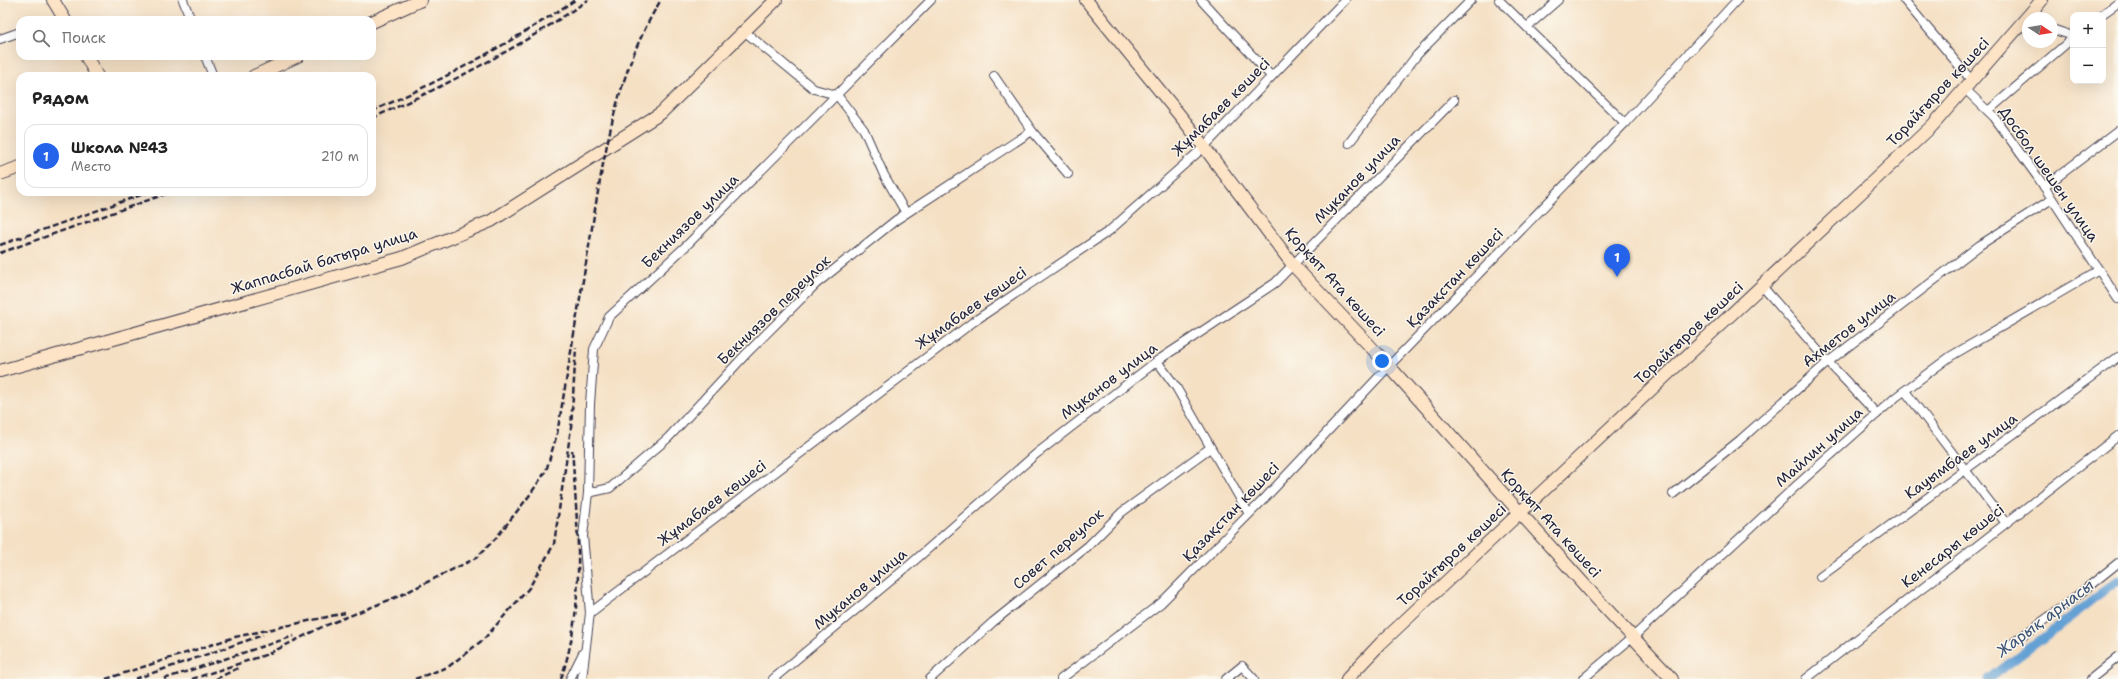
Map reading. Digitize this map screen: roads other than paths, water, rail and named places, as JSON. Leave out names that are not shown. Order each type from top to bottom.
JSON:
[{"type":"main road","points":[[53,0],[61,16]]},
{"type":"main road","points":[[376,20],[421,0]]},
{"type":"main road","name":"Жаппасбай батыра улица","points":[[0,372],[402,258],[491,220],[661,113],[776,0]]},
{"type":"main road","name":"Қорқыт Ата көшесі","points":[[1086,0],[1204,146],[1293,264],[1389,366],[1633,638],[1672,679]]},
{"type":"main road","name":"Торайғыров көшесі","points":[[2033,12],[2042,0]]},
{"type":"main road","name":"Торайғыров көшесі","points":[[1347,679],[1381,643],[1932,126],[2022,25]]},
{"type":"main road","points":[[88,60],[96,72]]},
{"type":"main road","points":[[263,72],[289,60]]},
{"type":"main road","points":[[0,174],[16,168]]},
{"type":"street","points":[[183,0],[189,16]]},
{"type":"street","name":"Бекниязов улица","points":[[582,679],[590,613],[583,536],[588,493],[590,404],[594,349],[609,317],[687,245],[931,0]]},
{"type":"street","points":[[1201,0],[1271,76]]},
{"type":"street","name":"Жұмабаев көшесі","points":[[590,613],[973,322],[1108,231],[1204,146],[1345,0]]},
{"type":"street","points":[[1349,142],[1417,54],[1471,0]]},
{"type":"street","points":[[1499,0],[1625,123]]},
{"type":"street","points":[[1527,27],[1558,0]]},
{"type":"street","name":"Қазақстан көшесі","points":[[1061,679],[1161,603],[1249,514],[1389,366],[1625,123],[1737,0]]},
{"type":"street","name":"Досбол шешен улица","points":[[1904,0],[2044,187],[2117,295]]},
{"type":"street","points":[[2105,12],[2118,3]]},
{"type":"street","points":[[744,31],[814,88],[837,94],[864,130],[884,175],[906,213]]},
{"type":"street","points":[[2058,31],[2070,36]]},
{"type":"street","points":[[0,39],[16,33]]},
{"type":"street","points":[[1988,111],[2070,40]]},
{"type":"street","points":[[207,60],[211,72]]},
{"type":"street","points":[[994,76],[1032,131],[1068,174]]},
{"type":"street","name":"Муканов улица","points":[[773,679],[913,562],[1036,454],[1157,361],[1275,282],[1454,100]]},
{"type":"street","name":"Бекниязов переулок","points":[[588,493],[610,488],[668,438],[746,354],[816,284],[906,213],[1032,131]]},
{"type":"street","points":[[2044,187],[2118,131]]},
{"type":"street","name":"Ахметов улица","points":[[1673,494],[1740,440],[1828,362],[1980,245],[2052,199]]},
{"type":"street","name":"Майлин улица","points":[[1583,679],[1633,638],[1796,486],[1905,391],[1952,356],[2099,270]]},
{"type":"street","points":[[1762,286],[1828,362],[1877,414]]},
{"type":"street","name":"Кауымбаев улица","points":[[1820,577],[2118,357]]},
{"type":"street","points":[[1157,361],[1176,387],[1249,514]]},
{"type":"street","points":[[1905,391],[2005,522]]},
{"type":"street","name":"Кенесары көшесі","points":[[1806,679],[2005,522],[2116,440]]},
{"type":"street","name":"Совет переулок","points":[[930,679],[993,622],[1088,546],[1122,512],[1210,448]]},
{"type":"street","points":[[2010,645],[2074,599],[2118,563]]},
{"type":"street","points":[[570,679],[586,646]]},
{"type":"street","points":[[2091,679],[2118,657]]},
{"type":"street","points":[[1226,679],[1242,666],[1254,679]]},
{"type":"waterway","name":"Жарық арнасы","points":[[1989,679],[2118,581]]},
{"type":"railway","points":[[376,109],[451,74],[501,46],[575,0]]},
{"type":"railway","points":[[376,116],[456,79],[536,34],[588,0]]},
{"type":"railway","points":[[192,679],[268,654],[322,627],[399,596],[476,558],[496,538],[529,496],[546,471],[557,434],[600,182],[613,119],[632,58],[645,28],[661,0]]},
{"type":"railway","points":[[0,245],[138,196]]},
{"type":"railway","points":[[0,253],[160,196]]},
{"type":"railway","points":[[415,679],[448,667],[484,639],[529,588],[554,544],[571,428],[576,348]]},
{"type":"railway","points":[[561,679],[569,650],[577,592],[578,535],[572,447]]},
{"type":"railway","points":[[106,679],[235,637],[345,613]]},
{"type":"railway","points":[[135,679],[263,635]]},
{"type":"railway","points":[[164,679],[294,636]]},
{"type":"railway","points":[[216,679],[238,668]]},
{"type":"place","name":"Школа №43","points":[[1617,277]]}]
